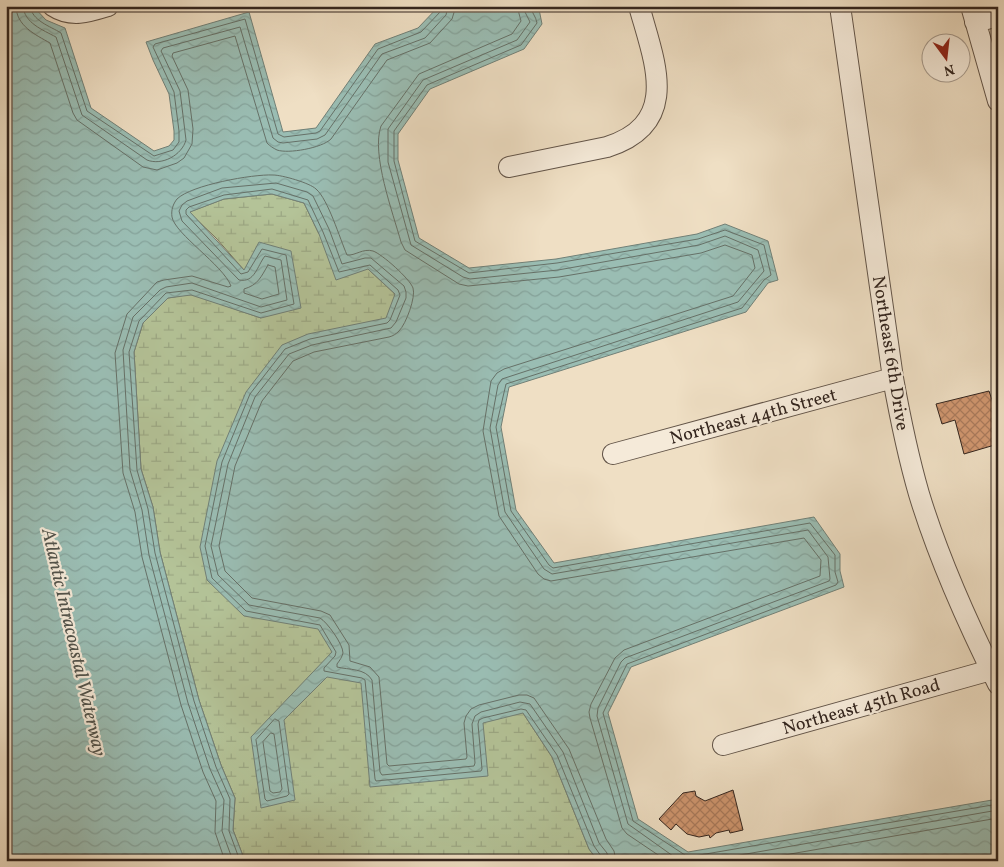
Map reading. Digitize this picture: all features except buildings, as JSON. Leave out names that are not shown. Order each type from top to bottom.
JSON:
[{"type":"street","points":[[53,6],[63,11],[77,14],[108,6]]},
{"type":"street","points":[[509,167],[607,147],[627,139],[644,125],[652,113],[658,85],[657,71],[639,6]]},
{"type":"street","name":"Northeast 6th Drive","points":[[840,6],[893,378],[905,439],[919,493],[936,545],[956,596],[995,674]]},
{"type":"street","points":[[998,16],[973,14],[992,61],[998,101]]},
{"type":"street","name":"Northeast 44th Street","points":[[612,454],[893,378]]},
{"type":"street","name":"Northeast 45th Road","points":[[723,745],[995,674]]},
{"type":"green space","points":[[272,194],[304,203],[319,234],[368,269],[395,294],[523,713],[552,757],[589,849],[598,861],[245,861],[233,830],[235,798],[221,765],[199,700],[160,552],[153,507],[141,469],[134,352],[143,323],[168,298],[191,294],[261,318],[244,270],[216,238],[189,212],[224,199]]},
{"type":"water","name":"Atlantic Intracoastal Waterway","points":[[6,6],[33,6],[46,20],[65,28],[91,108],[154,151],[169,146],[174,140],[174,131],[169,94],[146,42],[249,12],[283,132],[316,128],[375,44],[418,28],[439,6],[535,6],[536,10],[539,9],[542,24],[524,49],[430,89],[398,134],[398,160],[419,238],[469,268],[556,259],[697,234],[725,224],[768,241],[778,280],[768,283],[746,312],[509,387],[501,427],[516,510],[554,563],[814,517],[840,554],[840,571],[844,587],[631,667],[608,713],[638,819],[688,852],[998,799],[998,861],[598,861],[589,849],[552,757],[523,713],[483,723],[488,776],[370,787],[361,683],[327,677],[284,720],[295,800],[261,808],[251,737],[332,652],[318,629],[244,616],[207,580],[200,547],[217,461],[246,392],[282,345],[308,334],[386,318],[395,294],[368,269],[336,280],[319,234],[304,203],[272,194],[224,199],[190,212],[244,270],[259,242],[291,251],[301,308],[261,318],[191,295],[168,298],[143,323],[134,352],[141,469],[153,507],[160,552],[199,700],[221,765],[235,798],[233,830],[245,861],[9,861],[6,851]]}]
